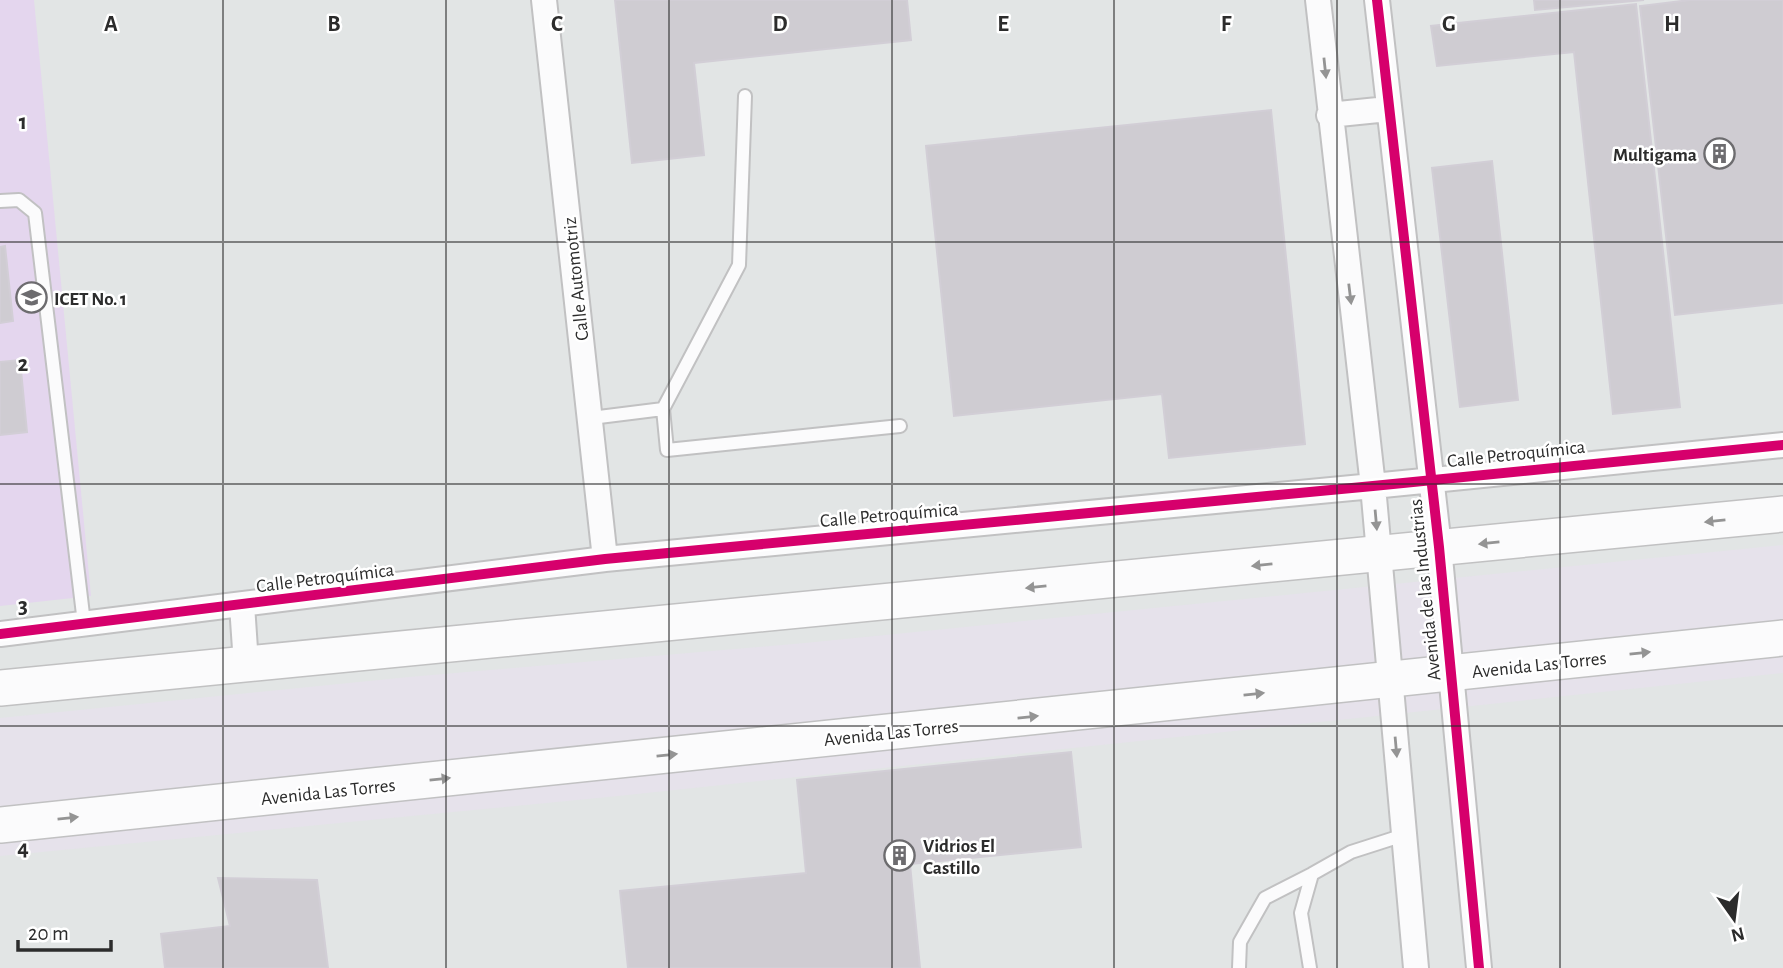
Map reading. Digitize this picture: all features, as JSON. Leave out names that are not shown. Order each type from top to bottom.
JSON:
[{"type":"main road","points":[[0,688],[1783,514]]},
{"type":"main road","name":"Avenida Las Torres","points":[[0,825],[1783,638]]},
{"type":"street","name":"Calle Automotriz","points":[[544,0],[605,559]]},
{"type":"street","name":"Avenida de las Industrias","points":[[1318,0],[1373,486],[1416,968]]},
{"type":"street","name":"Avenida de las Industrias","points":[[1377,0],[1429,479],[1439,547],[1479,968]]},
{"type":"street","points":[[1329,115],[1388,109]]},
{"type":"street","name":"Calle Petroquímica","points":[[0,635],[605,559],[1783,445]]},
{"type":"street","points":[[242,605],[246,664]]},
{"type":"lane","points":[[745,96],[739,265],[663,409],[667,450],[900,426]]},
{"type":"lane","points":[[0,201],[19,200],[35,213],[84,623]]},
{"type":"lane","points":[[591,418],[663,409]]},
{"type":"lane","points":[[1239,968],[1240,942],[1265,898],[1351,852],[1404,835]]},
{"type":"lane","points":[[1310,968],[1301,913],[1312,874]]},
{"type":"shaded area","points":[[0,0],[1783,0],[1783,545],[805,643],[409,677],[0,718]]},
{"type":"shaded area","name":"ICET No. 1","points":[[0,0],[34,0],[91,596],[0,606]]},
{"type":"shaded area","points":[[1783,673],[1783,968],[0,968],[0,856],[618,796]]},
{"type":"building","points":[[615,0],[907,0],[911,40],[694,63],[704,155],[632,163]]},
{"type":"building","points":[[1534,0],[1644,0],[1535,10]]},
{"type":"building","name":"Multigama","points":[[1690,0],[1783,0],[1783,303],[1675,315],[1640,6]]},
{"type":"building","points":[[1636,4],[1680,407],[1613,414],[1574,52],[1437,66],[1431,26]]},
{"type":"building","points":[[1271,110],[1305,444],[1169,458],[1162,394],[954,416],[926,146]]},
{"type":"building","points":[[1492,161],[1518,400],[1460,407],[1432,168]]},
{"type":"building","points":[[5,246],[13,321],[0,323],[0,247]]},
{"type":"building","points":[[20,360],[27,432],[0,435],[0,362]]},
{"type":"building","name":"Vidrios El Castillo","points":[[1071,752],[1081,847],[910,864],[920,968],[628,968],[620,891],[806,873],[797,780]]},
{"type":"building","points":[[218,878],[317,880],[328,968],[165,968],[161,934],[230,926]]},
{"type":"cycle path","points":[[1377,0],[1439,547],[1479,968]]},
{"type":"cycle path","points":[[0,634],[605,559],[1783,445]]},
{"type":"place","name":"Multigama","points":[[1720,154]]},
{"type":"place","name":"ICET No. 1","points":[[31,298]]},
{"type":"place","name":"Vidrios El Castillo","points":[[900,856]]}]
